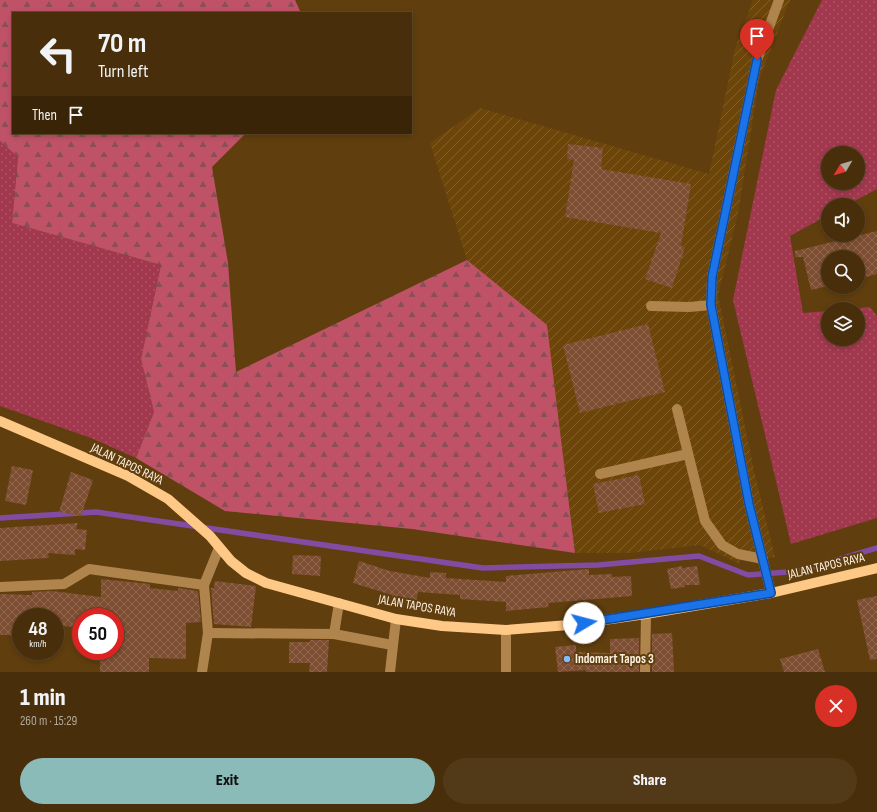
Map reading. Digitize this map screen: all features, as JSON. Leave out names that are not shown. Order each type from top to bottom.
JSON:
[{"type":"main road","name":"JALAN TAPOS RAYA","points":[[0,422],[128,476],[168,499],[210,536],[231,561],[246,573],[266,583],[396,619],[442,626],[506,630],[569,625],[646,614],[877,568]]},
{"type":"street","points":[[771,589],[749,504],[711,305],[712,277],[757,60],[779,0]]},
{"type":"street","points":[[651,306],[689,307],[711,305]]},
{"type":"street","points":[[676,408],[705,522],[722,545],[738,554],[763,562]]},
{"type":"street","points":[[600,474],[688,454]]},
{"type":"street","points":[[202,672],[208,633],[204,585],[219,548]]},
{"type":"street","points":[[0,587],[64,584],[89,569],[204,585]]},
{"type":"street","points":[[334,634],[339,603]]},
{"type":"street","points":[[645,672],[646,614]]},
{"type":"street","points":[[390,672],[396,619]]},
{"type":"street","points":[[506,630],[506,672]]},
{"type":"street","points":[[208,633],[334,634],[392,645]]},
{"type":"shaded area","points":[[753,0],[790,0],[759,80],[738,214],[718,295],[755,475],[775,557],[763,559],[738,554],[740,564],[700,545],[630,553],[575,553],[547,326],[467,260],[430,143],[480,108],[709,174],[735,49]]},
{"type":"shaded area","points":[[822,0],[877,0],[877,189],[860,198],[821,198],[821,219],[790,236],[803,313],[821,312],[821,346],[865,346],[865,307],[870,307],[877,316],[877,518],[791,544],[733,300],[776,90]]},
{"type":"shaded area","points":[[0,141],[18,156],[12,223],[161,265],[141,359],[154,412],[136,458],[91,438],[0,406]]},
{"type":"green space","points":[[0,0],[295,0],[301,12],[12,12],[12,134],[245,134],[212,167],[228,263],[236,372],[467,260],[547,325],[575,553],[412,529],[225,511],[136,458],[154,412],[141,359],[161,265],[12,223],[18,157],[0,141]]},
{"type":"building","points":[[568,144],[603,148],[601,169],[691,184],[681,246],[685,247],[672,288],[645,279],[661,233],[565,217],[574,160],[567,159]]},
{"type":"building","points":[[877,231],[877,274],[865,277],[865,250],[821,250],[821,288],[811,290],[803,257],[795,257],[795,251],[832,242],[865,242],[865,234]]},
{"type":"building","points":[[648,324],[665,392],[580,413],[563,345]]},
{"type":"building","points":[[12,466],[33,470],[26,505],[5,501]]},
{"type":"building","points":[[71,472],[93,480],[81,516],[59,512]]},
{"type":"building","points":[[639,475],[645,504],[599,513],[593,484]]},
{"type":"building","points":[[78,523],[76,529],[87,530],[85,550],[75,549],[75,555],[48,553],[49,558],[0,561],[0,528]]},
{"type":"building","points":[[293,555],[321,556],[320,576],[292,574]]},
{"type":"building","points":[[359,561],[390,571],[430,578],[430,572],[446,573],[446,578],[506,582],[506,576],[589,569],[589,575],[612,574],[612,577],[631,576],[632,596],[548,603],[549,607],[506,611],[506,602],[460,599],[460,595],[418,592],[416,604],[392,600],[392,595],[353,583]]},
{"type":"building","points":[[682,566],[682,568],[697,566],[700,585],[685,585],[685,587],[671,589],[667,569]]},
{"type":"building","points":[[101,579],[150,584],[150,588],[178,591],[178,588],[198,591],[201,622],[186,623],[186,659],[149,658],[149,672],[100,672],[100,660],[124,660],[124,608],[72,608],[72,627],[64,626],[64,608],[12,608],[12,635],[0,635],[0,594],[32,595],[32,592],[52,591],[101,597]]},
{"type":"building","points":[[215,581],[256,586],[251,627],[214,624],[211,588],[214,588]]},
{"type":"building","points":[[877,596],[877,659],[870,660],[857,600]]},
{"type":"building","points":[[672,633],[674,672],[652,672],[652,634]]},
{"type":"building","points":[[639,638],[639,672],[586,672],[586,670],[558,672],[555,647],[576,645],[576,652],[610,653],[610,639]]},
{"type":"building","points":[[310,640],[329,640],[327,672],[309,672],[310,663],[289,663],[289,642],[310,642]]},
{"type":"building","points":[[818,649],[825,672],[784,672],[780,659]]},
{"type":"waterway","points":[[0,518],[96,512],[483,568],[598,565],[699,556],[748,575],[800,571],[877,548]]},
{"type":"place","name":"Indomart Tapos 3","points":[[567,659]]},
{"type":"route","points":[[584,623],[771,593],[749,504],[711,305],[712,277],[757,60]]}]
